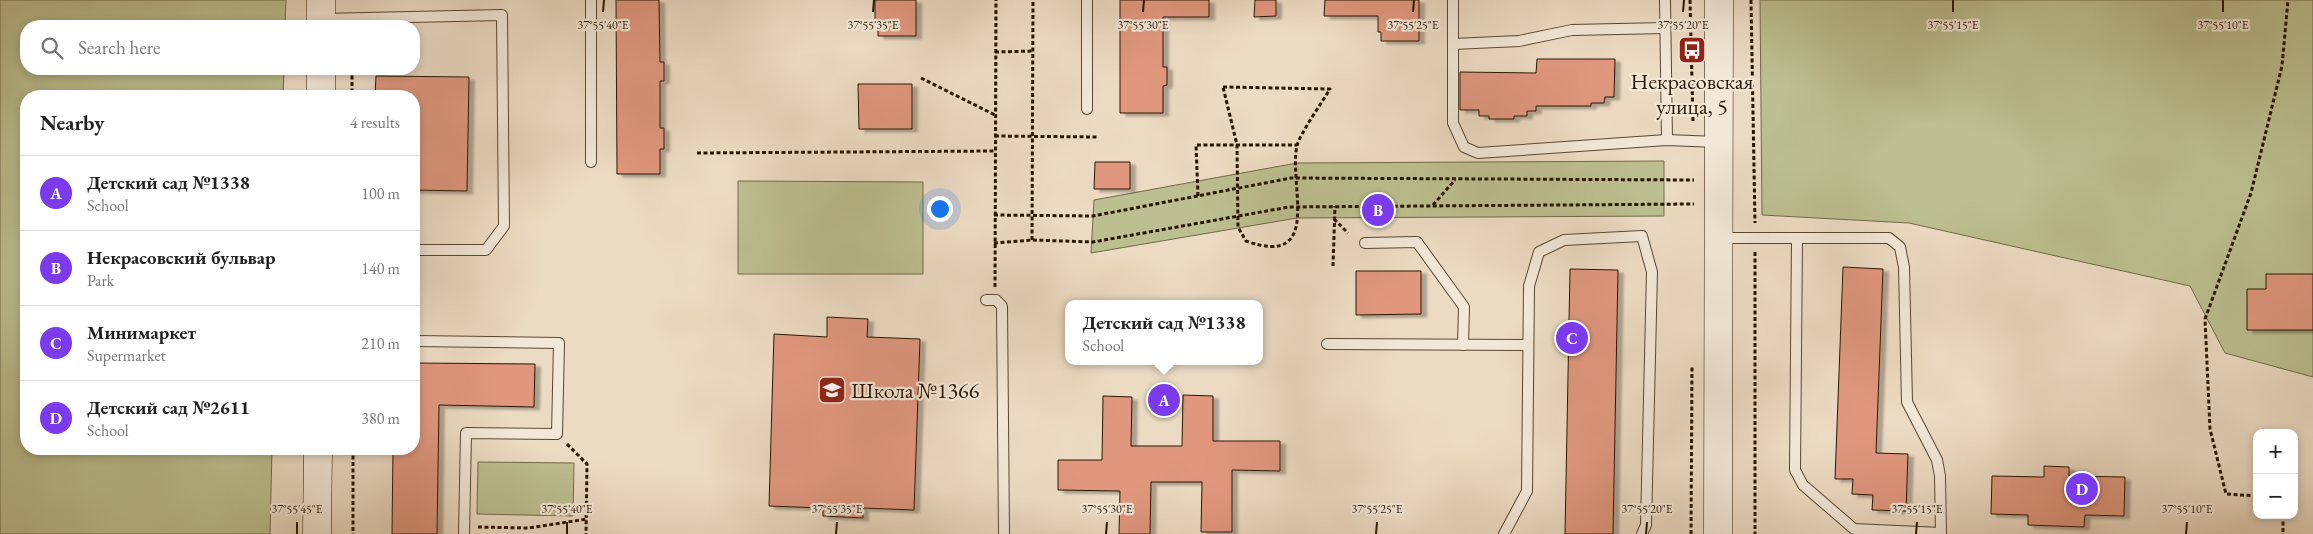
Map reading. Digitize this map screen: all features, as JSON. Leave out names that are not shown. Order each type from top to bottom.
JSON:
[{"type":"street","points":[[1718,534],[1719,238],[1706,141],[1719,0]]},
{"type":"street","points":[[320,90],[321,75]]},
{"type":"street","points":[[318,455],[318,534]]},
{"type":"lane","points":[[591,0],[591,162]]},
{"type":"lane","points":[[1086,109],[1088,0]]},
{"type":"lane","points":[[1453,0],[1453,123],[1464,147],[1478,153],[1667,140],[1706,141]]},
{"type":"lane","points":[[1665,0],[1667,140]]},
{"type":"lane","points":[[321,15],[502,15],[504,226],[486,250],[420,250]]},
{"type":"lane","points":[[1453,44],[1519,41],[1572,30],[1665,28]]},
{"type":"lane","points":[[1504,534],[1527,492],[1529,286],[1538,252],[1564,240],[1642,236],[1652,272],[1646,525],[1642,534]]},
{"type":"lane","points":[[1719,238],[1755,237],[1889,238],[1900,248],[1904,267],[1907,402],[1937,460],[1940,476],[1940,534],[1854,529],[1803,485],[1795,470],[1797,238]]},
{"type":"lane","points":[[1365,244],[1417,242],[1464,307],[1463,345]]},
{"type":"lane","points":[[991,300],[1002,306],[1004,534]]},
{"type":"lane","points":[[420,341],[559,343],[556,434],[466,433],[464,530]]},
{"type":"lane","points":[[1327,344],[1528,345]]},
{"type":"path","points":[[991,300],[994,243],[996,0]]},
{"type":"path","points":[[1032,240],[1033,0]]},
{"type":"path","points":[[1690,0],[1706,141],[1694,180],[1694,186]]},
{"type":"path","points":[[1751,0],[1755,237],[1756,534]]},
{"type":"path","points":[[2253,496],[2226,494],[2210,429],[2205,319],[2251,193],[2282,66],[2288,0]]},
{"type":"path","points":[[995,52],[1033,51]]},
{"type":"path","points":[[352,75],[352,90]]},
{"type":"path","points":[[921,78],[995,115]]},
{"type":"path","points":[[1223,87],[1330,89],[1297,145],[1297,227],[1284,244],[1265,248],[1246,241],[1238,227],[1237,145],[1223,87]]},
{"type":"path","points":[[995,136],[1097,137]]},
{"type":"path","points":[[1198,196],[1196,145],[1297,145]]},
{"type":"path","points":[[697,153],[995,151]]},
{"type":"path","points":[[994,215],[1093,216],[1297,178],[1694,180]]},
{"type":"path","points":[[1432,206],[1455,180]]},
{"type":"path","points":[[1694,197],[1694,213]]},
{"type":"path","points":[[994,243],[1032,240],[1093,242],[1298,206],[1694,204]]},
{"type":"path","points":[[1333,266],[1335,206]]},
{"type":"path","points":[[1334,219],[1348,233]]},
{"type":"path","points":[[1691,534],[1692,359]]},
{"type":"path","points":[[556,434],[587,464],[586,534]]},
{"type":"path","points":[[353,455],[353,534]]},
{"type":"path","points":[[464,530],[529,528],[586,519]]},
{"type":"path","points":[[2283,519],[2283,534]]},
{"type":"path","points":[[529,528],[529,534]]},
{"type":"green space","points":[[0,0],[286,0],[285,20],[20,20],[20,75],[284,75],[283,90],[20,90],[20,455],[272,455],[270,534],[0,534]]},
{"type":"green space","points":[[1760,0],[2313,0],[2313,377],[2225,353],[2190,286],[1909,223],[1762,215]]},
{"type":"green space","points":[[1664,161],[1664,216],[1297,218],[1091,253],[1094,200],[1297,163]]},
{"type":"green space","points":[[738,181],[923,182],[923,274],[738,274]]},
{"type":"green space","points":[[478,462],[574,463],[573,516],[477,514]]},
{"type":"building","points":[[616,0],[659,0],[660,62],[664,62],[664,81],[660,81],[660,128],[664,128],[664,149],[660,149],[660,174],[617,174]]},
{"type":"building","points":[[875,0],[916,0],[916,36],[878,36],[878,28],[875,28]]},
{"type":"building","points":[[1120,0],[1209,0],[1209,17],[1163,17],[1163,67],[1167,67],[1167,85],[1163,86],[1163,113],[1120,113]]},
{"type":"building","points":[[1255,0],[1276,0],[1276,16],[1254,17]]},
{"type":"building","points":[[1325,0],[1419,0],[1419,41],[1381,41],[1381,32],[1378,32],[1378,16],[1324,16]]},
{"type":"building","points":[[1537,59],[1615,59],[1614,97],[1605,97],[1604,103],[1591,103],[1591,106],[1536,106],[1536,111],[1527,111],[1527,116],[1514,116],[1514,119],[1489,119],[1489,116],[1479,116],[1479,110],[1460,110],[1460,72],[1536,73]]},
{"type":"building","points":[[376,76],[469,77],[467,191],[420,190],[420,90],[375,90]]},
{"type":"building","points":[[858,84],[912,84],[912,129],[859,129]]},
{"type":"building","points":[[1095,162],[1130,162],[1130,189],[1094,189]]},
{"type":"building","points":[[1843,267],[1883,269],[1876,453],[1908,454],[1906,511],[1872,510],[1873,495],[1852,494],[1853,479],[1835,479]]},
{"type":"building","points":[[1570,269],[1618,270],[1613,534],[1565,534]]},
{"type":"building","points":[[1356,271],[1421,271],[1421,314],[1356,315]]},
{"type":"building","points":[[2266,274],[2313,274],[2313,330],[2247,330],[2247,289],[2266,289]]},
{"type":"building","points":[[827,317],[868,319],[867,337],[920,339],[914,510],[863,508],[863,518],[823,516],[823,508],[769,506],[774,334],[827,337]]},
{"type":"building","points":[[420,363],[535,364],[534,407],[439,405],[437,534],[392,534],[393,455],[420,455]]},
{"type":"building","points":[[1183,395],[1213,396],[1213,441],[1280,441],[1280,471],[1232,470],[1232,532],[1201,532],[1202,482],[1151,482],[1150,534],[1119,534],[1120,491],[1058,490],[1058,460],[1102,460],[1103,396],[1132,397],[1131,446],[1182,446]]},
{"type":"building","points":[[2044,466],[2069,467],[2069,476],[2125,477],[2124,516],[2085,515],[2084,527],[2028,525],[2028,515],[1991,514],[1992,476],[2044,477]]},
{"type":"place","name":"Некрасовская улица, 5","points":[[1692,50]]},
{"type":"place","name":"Некрасовский бульвар","points":[[1378,210]]},
{"type":"place","name":"Минимаркет","points":[[1572,338]]},
{"type":"place","name":"Школа №1366","points":[[832,390]]},
{"type":"place","name":"Детский сад №1338","points":[[1164,400]]},
{"type":"place","name":"Детский сад №2611","points":[[2082,489]]}]
